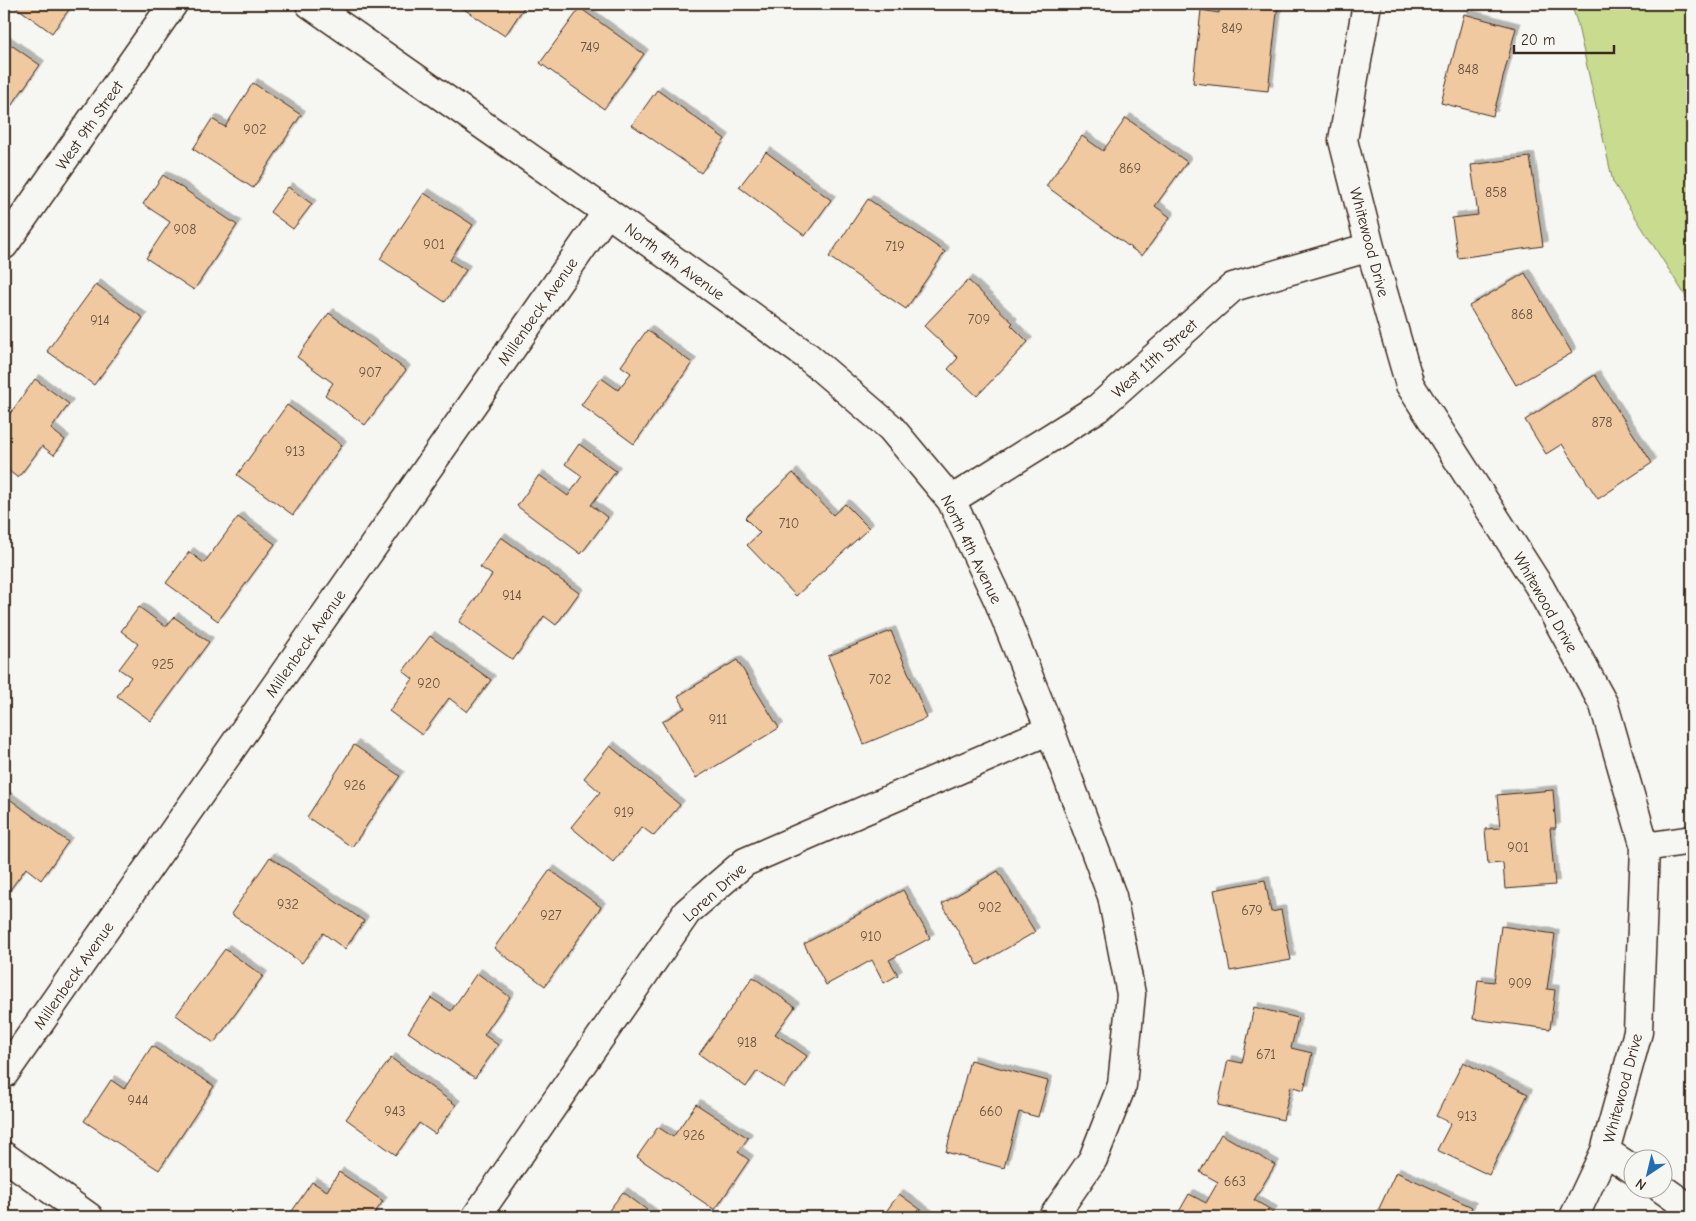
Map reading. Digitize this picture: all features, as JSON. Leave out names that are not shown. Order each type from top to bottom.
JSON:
[{"type":"street","name":"West 9th Street","points":[[4,245],[173,4]]},
{"type":"street","name":"North 4th Avenue","points":[[310,4],[607,212],[807,356],[891,428],[951,500],[999,602],[1050,730],[1112,896],[1131,994],[1122,1084],[1093,1159],[1052,1217]]},
{"type":"street","name":"Whitewood Drive","points":[[1367,4],[1343,140],[1370,247],[1410,385],[1539,586],[1604,705],[1645,847],[1638,1032],[1605,1150],[1574,1217]]},
{"type":"street","name":"Millenbeck Avenue","points":[[4,1074],[607,212]]},
{"type":"street","name":"West 11th Street","points":[[951,500],[1098,408],[1233,287],[1370,247]]},
{"type":"street","name":"Loren Drive","points":[[476,1217],[687,912],[745,862],[1050,730]]},
{"type":"street","points":[[1645,847],[1692,840]]},
{"type":"street","points":[[1605,1150],[1624,1163]]},
{"type":"street","points":[[4,1156],[89,1217]]},
{"type":"street","points":[[1674,1197],[1692,1210]]},
{"type":"green space","points":[[1571,4],[1692,4],[1692,306],[1613,182],[1577,22]]},
{"type":"building","points":[[12,4],[73,4],[52,33]]},
{"type":"building","points":[[456,4],[526,4],[505,36]]},
{"type":"building","points":[[1220,4],[1278,4],[1268,91],[1193,83],[1201,10],[1219,13]]},
{"type":"building","points":[[580,8],[644,54],[604,109],[540,63]]},
{"type":"building","points":[[1464,14],[1516,28],[1493,116],[1441,103]]},
{"type":"building","points":[[4,40],[40,65],[9,109],[4,106]]},
{"type":"building","points":[[253,83],[301,115],[253,188],[193,149],[212,119],[225,127]]},
{"type":"building","points":[[657,90],[725,139],[701,173],[632,125]]},
{"type":"building","points":[[1126,118],[1187,162],[1155,206],[1170,217],[1142,256],[1046,186],[1082,136],[1103,151]]},
{"type":"building","points":[[766,152],[831,200],[805,236],[739,187]]},
{"type":"building","points":[[1530,157],[1543,246],[1458,258],[1452,218],[1478,215],[1471,165]]},
{"type":"building","points":[[163,175],[237,225],[194,290],[146,258],[170,222],[143,204]]},
{"type":"building","points":[[288,187],[312,204],[293,229],[270,212]]},
{"type":"building","points":[[424,193],[473,225],[450,260],[466,270],[445,302],[380,259]]},
{"type":"building","points":[[868,199],[945,252],[906,309],[829,257]]},
{"type":"building","points":[[1525,273],[1572,353],[1516,385],[1469,306]]},
{"type":"building","points":[[968,280],[1013,323],[1011,325],[1028,342],[977,396],[948,369],[958,358],[924,326]]},
{"type":"building","points":[[96,284],[143,318],[94,385],[47,351]]},
{"type":"building","points":[[329,313],[406,370],[365,425],[325,395],[333,383],[297,357]]},
{"type":"building","points":[[647,330],[692,363],[634,444],[581,405],[601,378],[618,390],[631,373],[621,366]]},
{"type":"building","points":[[1595,375],[1652,463],[1598,499],[1562,444],[1546,454],[1525,420]]},
{"type":"building","points":[[35,379],[69,404],[51,429],[65,440],[54,455],[42,446],[18,478],[4,467],[4,422]]},
{"type":"building","points":[[287,405],[342,445],[293,515],[237,475]]},
{"type":"building","points":[[579,444],[616,471],[591,505],[608,518],[581,554],[517,506],[539,475],[568,496],[582,476],[565,464]]},
{"type":"building","points":[[793,473],[833,515],[845,504],[869,528],[796,596],[747,545],[760,533],[745,518]]},
{"type":"building","points":[[238,517],[275,544],[218,621],[166,583],[189,552],[204,563]]},
{"type":"building","points":[[501,537],[579,593],[556,625],[544,616],[513,660],[459,622],[492,575],[480,567]]},
{"type":"building","points":[[139,607],[166,627],[174,617],[209,642],[151,721],[117,696],[131,677],[119,669],[138,644],[121,631]]},
{"type":"building","points":[[891,631],[927,718],[864,744],[828,656]]},
{"type":"building","points":[[430,636],[491,680],[467,712],[449,698],[422,735],[389,711],[413,679],[403,671]]},
{"type":"building","points":[[737,660],[779,728],[696,778],[662,722],[685,708],[678,696]]},
{"type":"building","points":[[354,745],[400,776],[352,847],[307,817]]},
{"type":"building","points":[[610,746],[680,805],[654,836],[642,827],[613,862],[571,827],[600,792],[584,778]]},
{"type":"building","points":[[1553,790],[1556,828],[1550,828],[1555,885],[1505,889],[1503,863],[1488,864],[1485,829],[1500,828],[1497,795]]},
{"type":"building","points":[[4,795],[68,842],[41,880],[26,868],[4,898]]},
{"type":"building","points":[[270,857],[364,921],[345,949],[323,933],[302,963],[231,914]]},
{"type":"building","points":[[550,870],[601,907],[545,986],[494,948]]},
{"type":"building","points":[[998,871],[1035,932],[978,965],[942,904]]},
{"type":"building","points":[[1265,880],[1271,912],[1281,910],[1291,960],[1230,971],[1214,890]]},
{"type":"building","points":[[903,890],[930,938],[889,960],[898,975],[884,983],[872,960],[826,985],[804,944]]},
{"type":"building","points":[[1501,926],[1555,934],[1547,989],[1555,990],[1550,1029],[1473,1019],[1478,980],[1494,982]]},
{"type":"building","points":[[225,949],[263,976],[214,1043],[176,1015]]},
{"type":"building","points":[[477,973],[510,997],[484,1035],[498,1045],[475,1078],[408,1032],[431,998],[451,1011]]},
{"type":"building","points":[[753,977],[795,1007],[775,1034],[807,1056],[784,1088],[757,1071],[746,1087],[699,1054]]},
{"type":"building","points":[[1254,1007],[1298,1018],[1291,1048],[1312,1053],[1304,1090],[1291,1086],[1283,1120],[1218,1105],[1228,1060],[1242,1063]]},
{"type":"building","points":[[152,1046],[214,1086],[159,1170],[84,1121],[111,1080],[124,1089]]},
{"type":"building","points":[[391,1058],[456,1105],[435,1134],[419,1123],[396,1155],[346,1119]]},
{"type":"building","points":[[970,1060],[1048,1081],[1038,1117],[1019,1112],[1004,1168],[946,1152]]},
{"type":"building","points":[[1463,1062],[1528,1094],[1489,1175],[1437,1150],[1451,1123],[1436,1116]]},
{"type":"building","points":[[696,1104],[748,1138],[738,1152],[749,1160],[715,1210],[637,1157],[658,1127],[673,1137]]},
{"type":"building","points":[[1221,1134],[1275,1165],[1254,1200],[1273,1211],[1269,1217],[1176,1217],[1189,1194],[1206,1203],[1218,1182],[1200,1172]]},
{"type":"building","points":[[339,1172],[383,1201],[372,1217],[288,1217],[312,1182],[327,1191]]},
{"type":"building","points":[[1396,1172],[1472,1207],[1467,1217],[1375,1217]]},
{"type":"building","points":[[623,1192],[655,1216],[655,1217],[604,1217]]},
{"type":"building","points":[[899,1194],[931,1217],[882,1217]]}]
